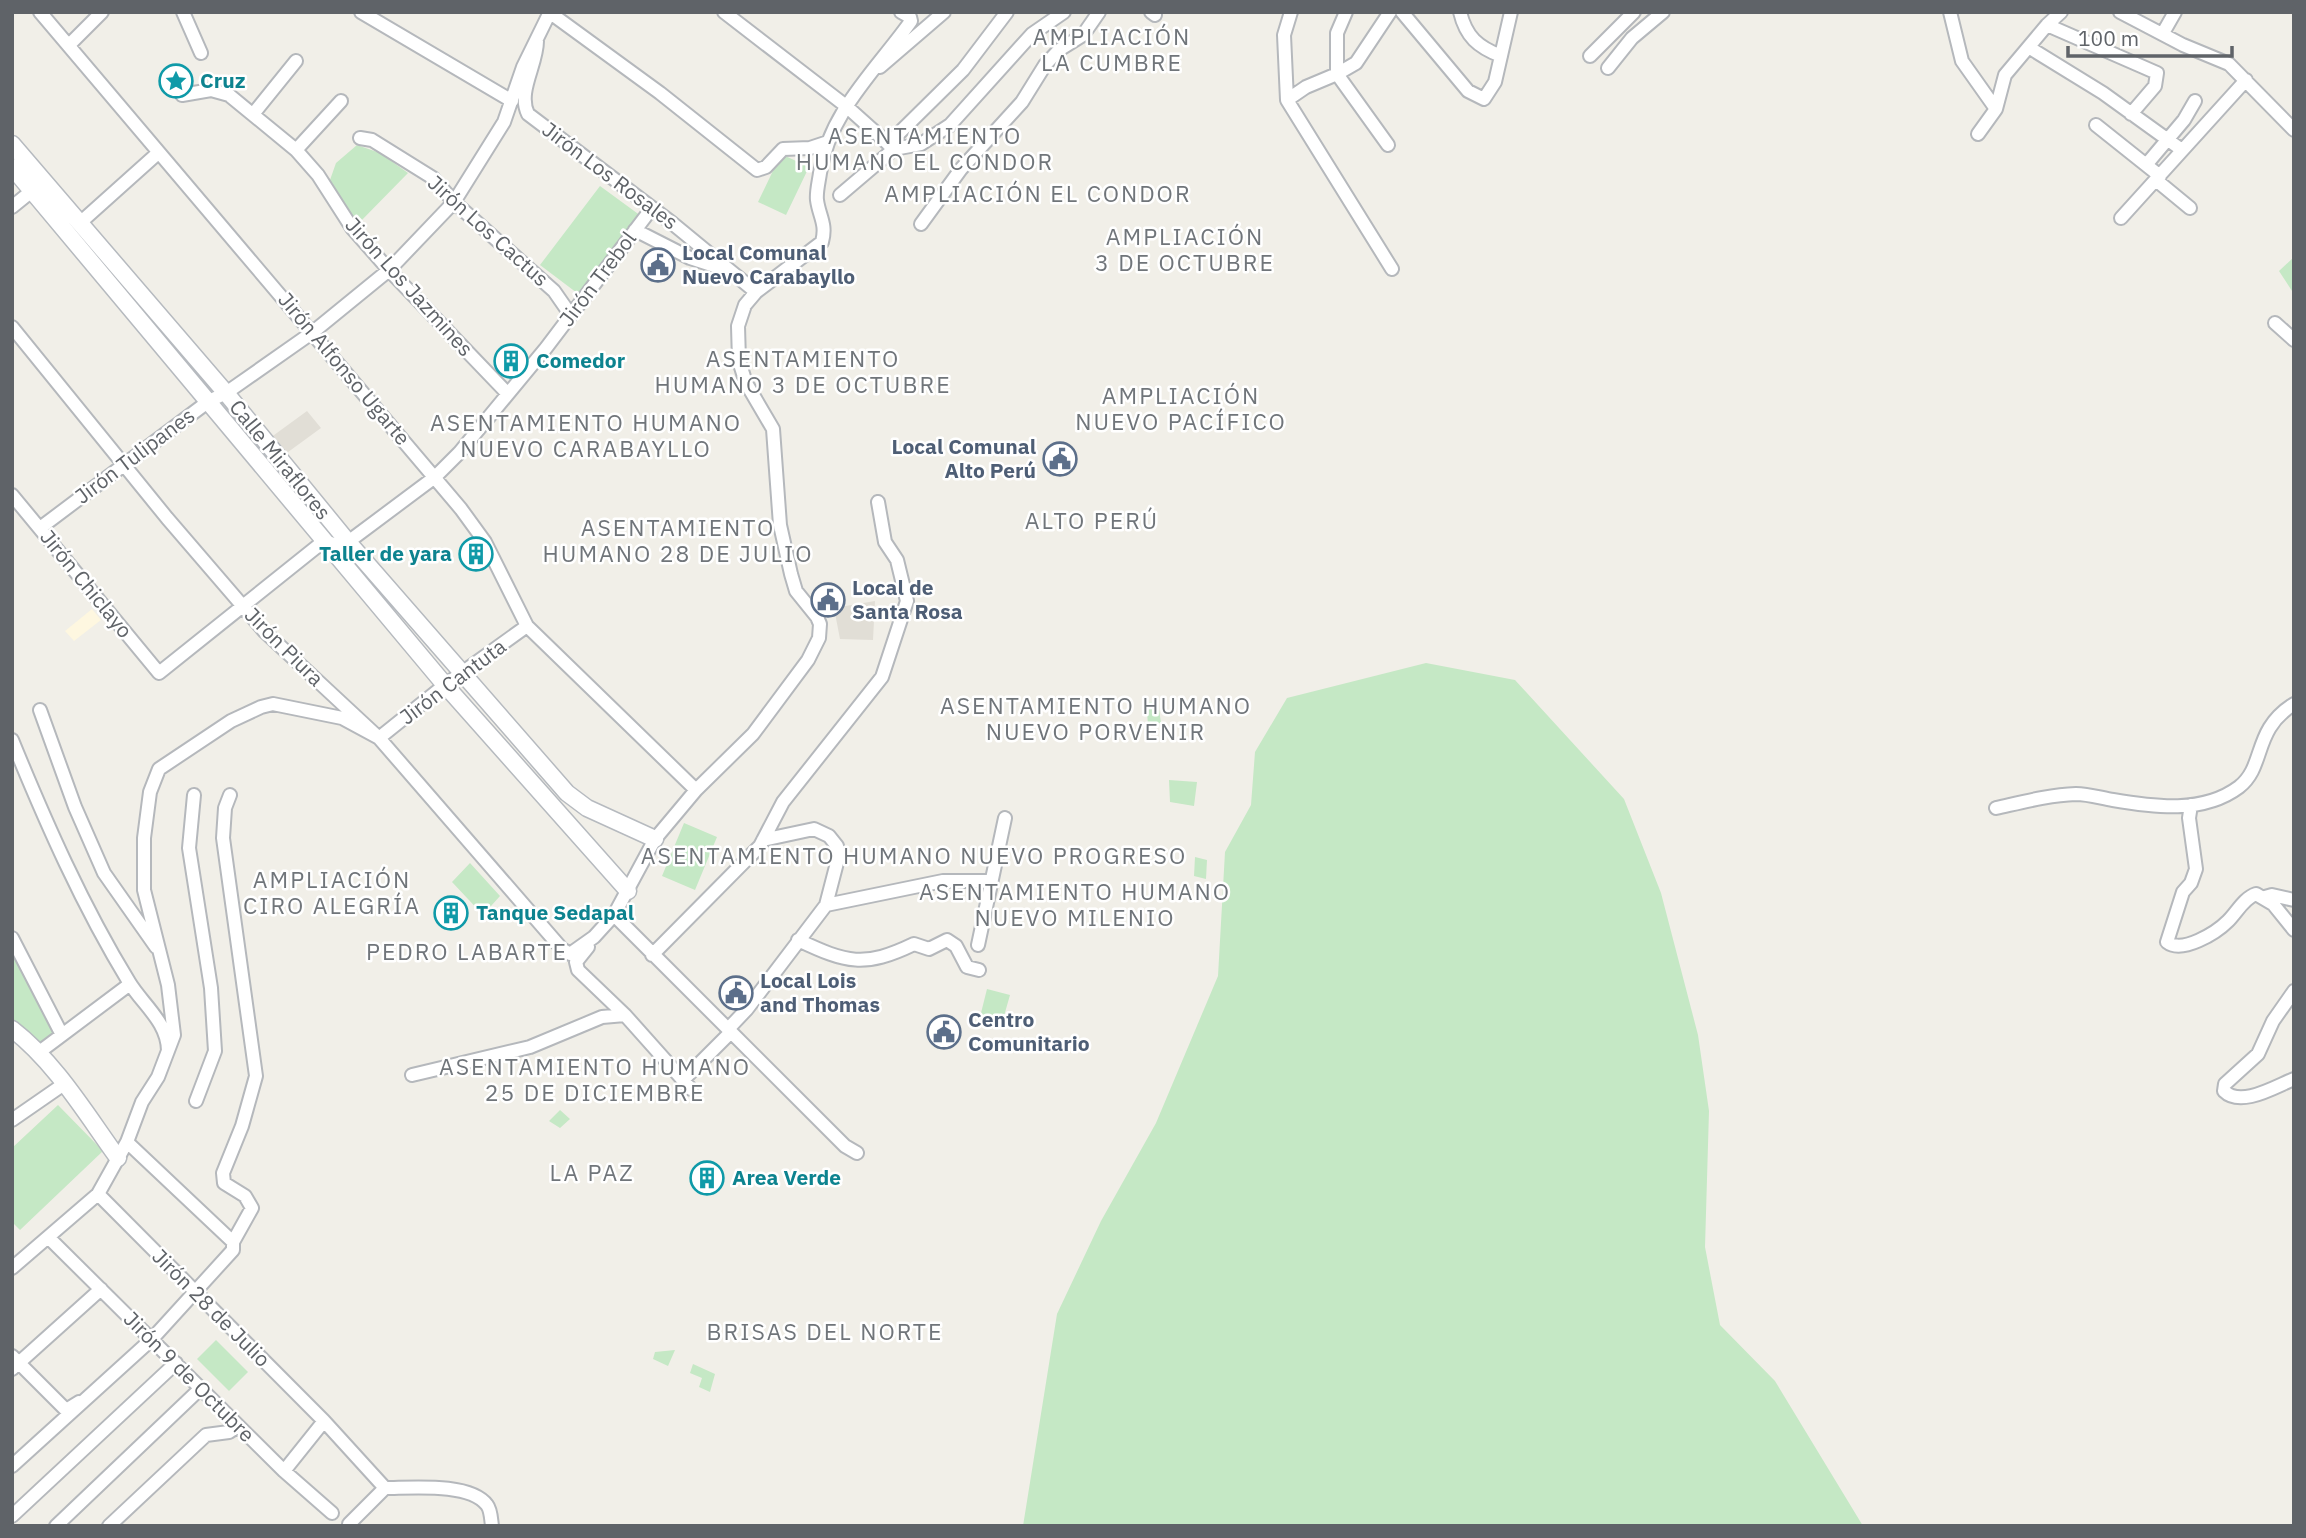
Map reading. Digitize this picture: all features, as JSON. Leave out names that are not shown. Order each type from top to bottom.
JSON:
[{"type":"street","name":"Jirón Alfonso Ugarte","points":[[40,12],[435,477],[485,542],[527,626],[696,790]]},
{"type":"street","points":[[69,45],[102,12]]},
{"type":"street","points":[[183,12],[201,53]]},
{"type":"street","points":[[361,12],[512,101]]},
{"type":"street","points":[[550,12],[660,93],[757,170],[766,167],[783,149],[802,150],[828,142]]},
{"type":"street","name":"Jirón Tulipanes","points":[[40,528],[209,401],[226,393],[313,332],[388,270],[454,202],[504,122],[537,34],[550,12]]},
{"type":"street","points":[[724,12],[846,106],[890,146],[921,144],[950,125],[1032,34],[1064,12]]},
{"type":"street","points":[[930,26],[934,12]]},
{"type":"street","points":[[869,76],[944,12]]},
{"type":"street","points":[[840,195],[963,70],[1007,12]]},
{"type":"street","points":[[921,224],[961,169],[1021,102],[1045,65],[1059,50],[1083,35],[1099,12]]},
{"type":"street","points":[[1291,12],[1284,35],[1287,100],[1392,269]]},
{"type":"street","points":[[1346,12],[1337,33],[1338,74],[1388,145]]},
{"type":"street","points":[[1287,100],[1306,87],[1338,74],[1356,63],[1390,12]]},
{"type":"street","points":[[1402,12],[1445,66],[1477,99],[1483,99],[1490,93],[1511,12]]},
{"type":"street","points":[[1461,12],[1468,36],[1483,49],[1501,56]]},
{"type":"street","points":[[1590,56],[1634,12]]},
{"type":"street","points":[[1608,68],[1625,46],[1663,12]]},
{"type":"street","points":[[1950,12],[1962,61],[1996,108]]},
{"type":"street","points":[[1978,134],[1996,108],[2002,81],[2047,25],[2062,12]]},
{"type":"street","points":[[2120,12],[2183,45],[2221,59],[2246,80],[2294,130]]},
{"type":"street","points":[[2163,33],[2175,12]]},
{"type":"street","points":[[763,840],[814,830],[829,836],[837,846],[839,855],[827,905],[687,1084],[576,965],[594,937],[614,915],[655,839],[696,790],[753,734],[808,660],[821,632],[817,617],[796,591],[791,574],[780,525],[773,429],[746,383],[739,360],[738,327],[745,305],[755,292],[822,242],[824,222],[817,200],[820,171],[828,142],[846,106],[869,76],[906,15]]},
{"type":"street","points":[[2047,25],[2157,73],[2155,86],[2131,114]]},
{"type":"street","name":"Jirón Los Rosales","points":[[537,34],[537,55],[524,98],[527,114],[652,208],[755,292]]},
{"type":"street","points":[[2030,48],[2182,150]]},
{"type":"street","points":[[254,113],[296,61]]},
{"type":"street","points":[[2121,218],[2246,80]]},
{"type":"street","name":"Jirón Los Jazmines","points":[[182,95],[217,91],[254,113],[296,150],[318,175],[352,228],[388,270],[508,394]]},
{"type":"street","points":[[296,150],[341,101]]},
{"type":"street","points":[[2147,164],[2184,120],[2195,102]]},
{"type":"street","points":[[2096,125],[2147,164],[2190,208]]},
{"type":"street","name":"Jirón Los Cactus","points":[[360,138],[372,140],[433,178],[454,202],[554,290],[570,314]]},
{"type":"street","name":"Calle Miraflores","points":[[12,144],[226,393],[348,542],[576,802],[655,839]]},
{"type":"street","points":[[81,222],[158,153]]},
{"type":"street","name":"Calle Miraflores","points":[[12,167],[445,685],[628,891]]},
{"type":"street","points":[[12,207],[33,190]]},
{"type":"street","name":"Jirón Trebol","points":[[348,542],[435,477],[508,394],[652,208]]},
{"type":"street","points":[[635,230],[690,258],[731,271]]},
{"type":"street","points":[[2275,323],[2294,340]]},
{"type":"street","name":"Jirón Piura","points":[[12,327],[265,632],[380,738],[562,949],[570,954],[594,937]]},
{"type":"street","name":"Jirón Chiclayo","points":[[12,495],[159,673],[244,607]]},
{"type":"street","points":[[652,955],[688,922],[763,840],[783,802],[882,677],[901,627],[907,601],[897,561],[885,542],[878,502]]},
{"type":"street","points":[[244,607],[324,541],[337,545],[348,542]]},
{"type":"street","name":"Jirón Cantuta","points":[[380,738],[445,685],[464,674],[527,626]]},
{"type":"street","points":[[12,1268],[98,1194],[127,1142],[142,1102],[168,1055],[174,1035],[168,985],[144,890],[144,838],[150,792],[159,768],[231,721],[274,704],[342,718],[380,738]]},
{"type":"street","points":[[1996,808],[2045,797],[2079,794],[2149,806],[2191,805],[2217,799],[2240,786],[2251,771],[2273,720],[2294,704]]},
{"type":"street","points":[[40,710],[75,807],[104,873],[160,953]]},
{"type":"street","points":[[12,740],[58,852],[130,984],[153,1011],[168,1045],[168,1055]]},
{"type":"street","points":[[194,795],[189,848],[211,988],[215,1051],[196,1101]]},
{"type":"street","points":[[12,1466],[67,1419],[85,1398],[152,1339],[230,1256],[233,1242],[251,1215],[252,1205],[245,1196],[225,1183],[223,1173],[242,1126],[256,1076],[223,838],[225,808],[230,795]]},
{"type":"street","points":[[2191,805],[2189,818],[2196,869],[2191,883],[2183,892],[2167,942],[2182,946],[2225,925],[2249,897],[2256,894],[2265,897],[2294,930]]},
{"type":"street","points":[[978,945],[1006,818]]},
{"type":"street","points":[[827,905],[943,881],[991,881]]},
{"type":"street","points":[[2265,897],[2272,895],[2294,900]]},
{"type":"street","points":[[614,915],[845,1146],[857,1153]]},
{"type":"street","points":[[12,938],[61,1033]]},
{"type":"street","points":[[798,940],[828,954],[856,961],[878,959],[914,944],[929,950],[947,940],[956,946],[967,967],[979,970]]},
{"type":"street","points":[[38,1053],[61,1033],[130,984]]},
{"type":"street","points":[[2294,991],[2273,1021],[2258,1054],[2225,1084],[2224,1091],[2236,1096],[2261,1094],[2294,1079]]},
{"type":"street","points":[[412,1075],[530,1047],[602,1017],[625,1015]]},
{"type":"street","points":[[12,1029],[38,1053],[64,1084],[118,1158]]},
{"type":"street","points":[[12,1120],[64,1084]]},
{"type":"street","points":[[127,1142],[233,1242]]},
{"type":"street","name":"Jirón 28 de Julio","points":[[98,1194],[324,1421],[386,1488]]},
{"type":"street","name":"Jirón 9 de Octubre","points":[[49,1238],[284,1471],[332,1513]]},
{"type":"street","points":[[85,1398],[66,1410],[15,1363],[101,1289]]},
{"type":"street","points":[[12,1516],[176,1363]]},
{"type":"street","points":[[56,1526],[201,1388]]},
{"type":"street","points":[[284,1471],[324,1421]]},
{"type":"street","points":[[109,1526],[206,1435],[229,1432],[238,1426]]},
{"type":"street","points":[[349,1524],[386,1488],[424,1486],[478,1497],[487,1505],[492,1526]]},
{"type":"shaded area","points":[[307,411],[321,428],[284,455],[270,438]]},
{"type":"shaded area","points":[[875,601],[873,640],[840,639],[834,608]]},
{"type":"shaded area","points":[[92,609],[101,620],[74,641],[65,631]]},
{"type":"green space","points":[[357,145],[380,153],[408,173],[358,224],[330,180],[336,163]]},
{"type":"green space","points":[[781,154],[809,167],[786,215],[758,202]]},
{"type":"green space","points":[[600,186],[641,216],[581,296],[540,265]]},
{"type":"green space","points":[[2294,257],[2294,294],[2279,271]]},
{"type":"green space","points":[[1426,663],[1515,680],[1624,799],[1661,893],[1698,1035],[1709,1111],[1705,1247],[1720,1325],[1775,1381],[1863,1526],[1023,1526],[1057,1314],[1101,1221],[1156,1123],[1218,976],[1225,852],[1251,805],[1255,752],[1287,698]]},
{"type":"green space","points":[[1146,702],[1158,702],[1161,723],[1148,724]]},
{"type":"green space","points":[[1169,780],[1197,782],[1194,806],[1170,802]]},
{"type":"green space","points":[[684,823],[717,837],[695,890],[662,876]]},
{"type":"green space","points":[[1195,857],[1207,860],[1206,879],[1194,876]]},
{"type":"green space","points":[[470,863],[500,896],[483,915],[452,882]]},
{"type":"green space","points":[[12,947],[56,1033],[39,1046],[12,1023]]},
{"type":"green space","points":[[987,989],[1010,995],[1002,1023],[980,1017]]},
{"type":"green space","points":[[58,1105],[103,1151],[20,1230],[12,1222],[12,1148]]},
{"type":"green space","points":[[560,1110],[570,1119],[560,1128],[549,1121]]},
{"type":"green space","points":[[216,1340],[248,1372],[229,1391],[197,1359]]},
{"type":"green space","points":[[675,1350],[668,1366],[653,1359],[655,1352]]},
{"type":"green space","points":[[693,1364],[715,1374],[710,1392],[699,1387],[702,1378],[690,1373]]},
{"type":"place","name":"Cruz","points":[[176,81]]},
{"type":"place","name":"Local Comunal Nuevo Carabayllo","points":[[658,265]]},
{"type":"place","name":"Comedor","points":[[511,361]]},
{"type":"place","name":"Local Comunal Alto Perú","points":[[1060,459]]},
{"type":"place","name":"Taller de yara","points":[[476,554]]},
{"type":"place","name":"Local de Santa Rosa","points":[[828,600]]},
{"type":"place","name":"Tanque Sedapal","points":[[451,913]]},
{"type":"place","name":"Local Lois and Thomas","points":[[736,993]]},
{"type":"place","name":"Centro Comunitario","points":[[944,1032]]},
{"type":"place","name":"Area Verde","points":[[707,1178]]},
{"type":"district","name":"AMPLIACIÓN LA CUMBRE","points":[[1112,50]]},
{"type":"district","name":"ASENTAMIENTO HUMANO EL CONDOR","points":[[925,149]]},
{"type":"district","name":"AMPLIACIÓN EL CONDOR","points":[[1038,194]]},
{"type":"district","name":"AMPLIACIÓN 3 DE OCTUBRE","points":[[1185,250]]},
{"type":"district","name":"ASENTAMIENTO HUMANO 3 DE OCTUBRE","points":[[803,372]]},
{"type":"district","name":"AMPLIACIÓN NUEVO PACÍFICO","points":[[1181,409]]},
{"type":"district","name":"ASENTAMIENTO HUMANO NUEVO CARABAYLLO","points":[[586,436]]},
{"type":"district","name":"ALTO PERÚ","points":[[1092,521]]},
{"type":"district","name":"ASENTAMIENTO HUMANO 28 DE JULIO","points":[[678,541]]},
{"type":"district","name":"ASENTAMIENTO HUMANO NUEVO PORVENIR","points":[[1096,719]]},
{"type":"district","name":"ASENTAMIENTO HUMANO NUEVO PROGRESO","points":[[914,856]]},
{"type":"district","name":"AMPLIACIÓN CIRO ALEGRÍA","points":[[332,893]]},
{"type":"district","name":"ASENTAMIENTO HUMANO NUEVO MILENIO","points":[[1075,905]]},
{"type":"district","name":"PEDRO LABARTE","points":[[467,952]]},
{"type":"district","name":"ASENTAMIENTO HUMANO 25 DE DICIEMBRE","points":[[595,1080]]},
{"type":"district","name":"LA PAZ","points":[[592,1173]]},
{"type":"district","name":"BRISAS DEL NORTE","points":[[825,1332]]}]
